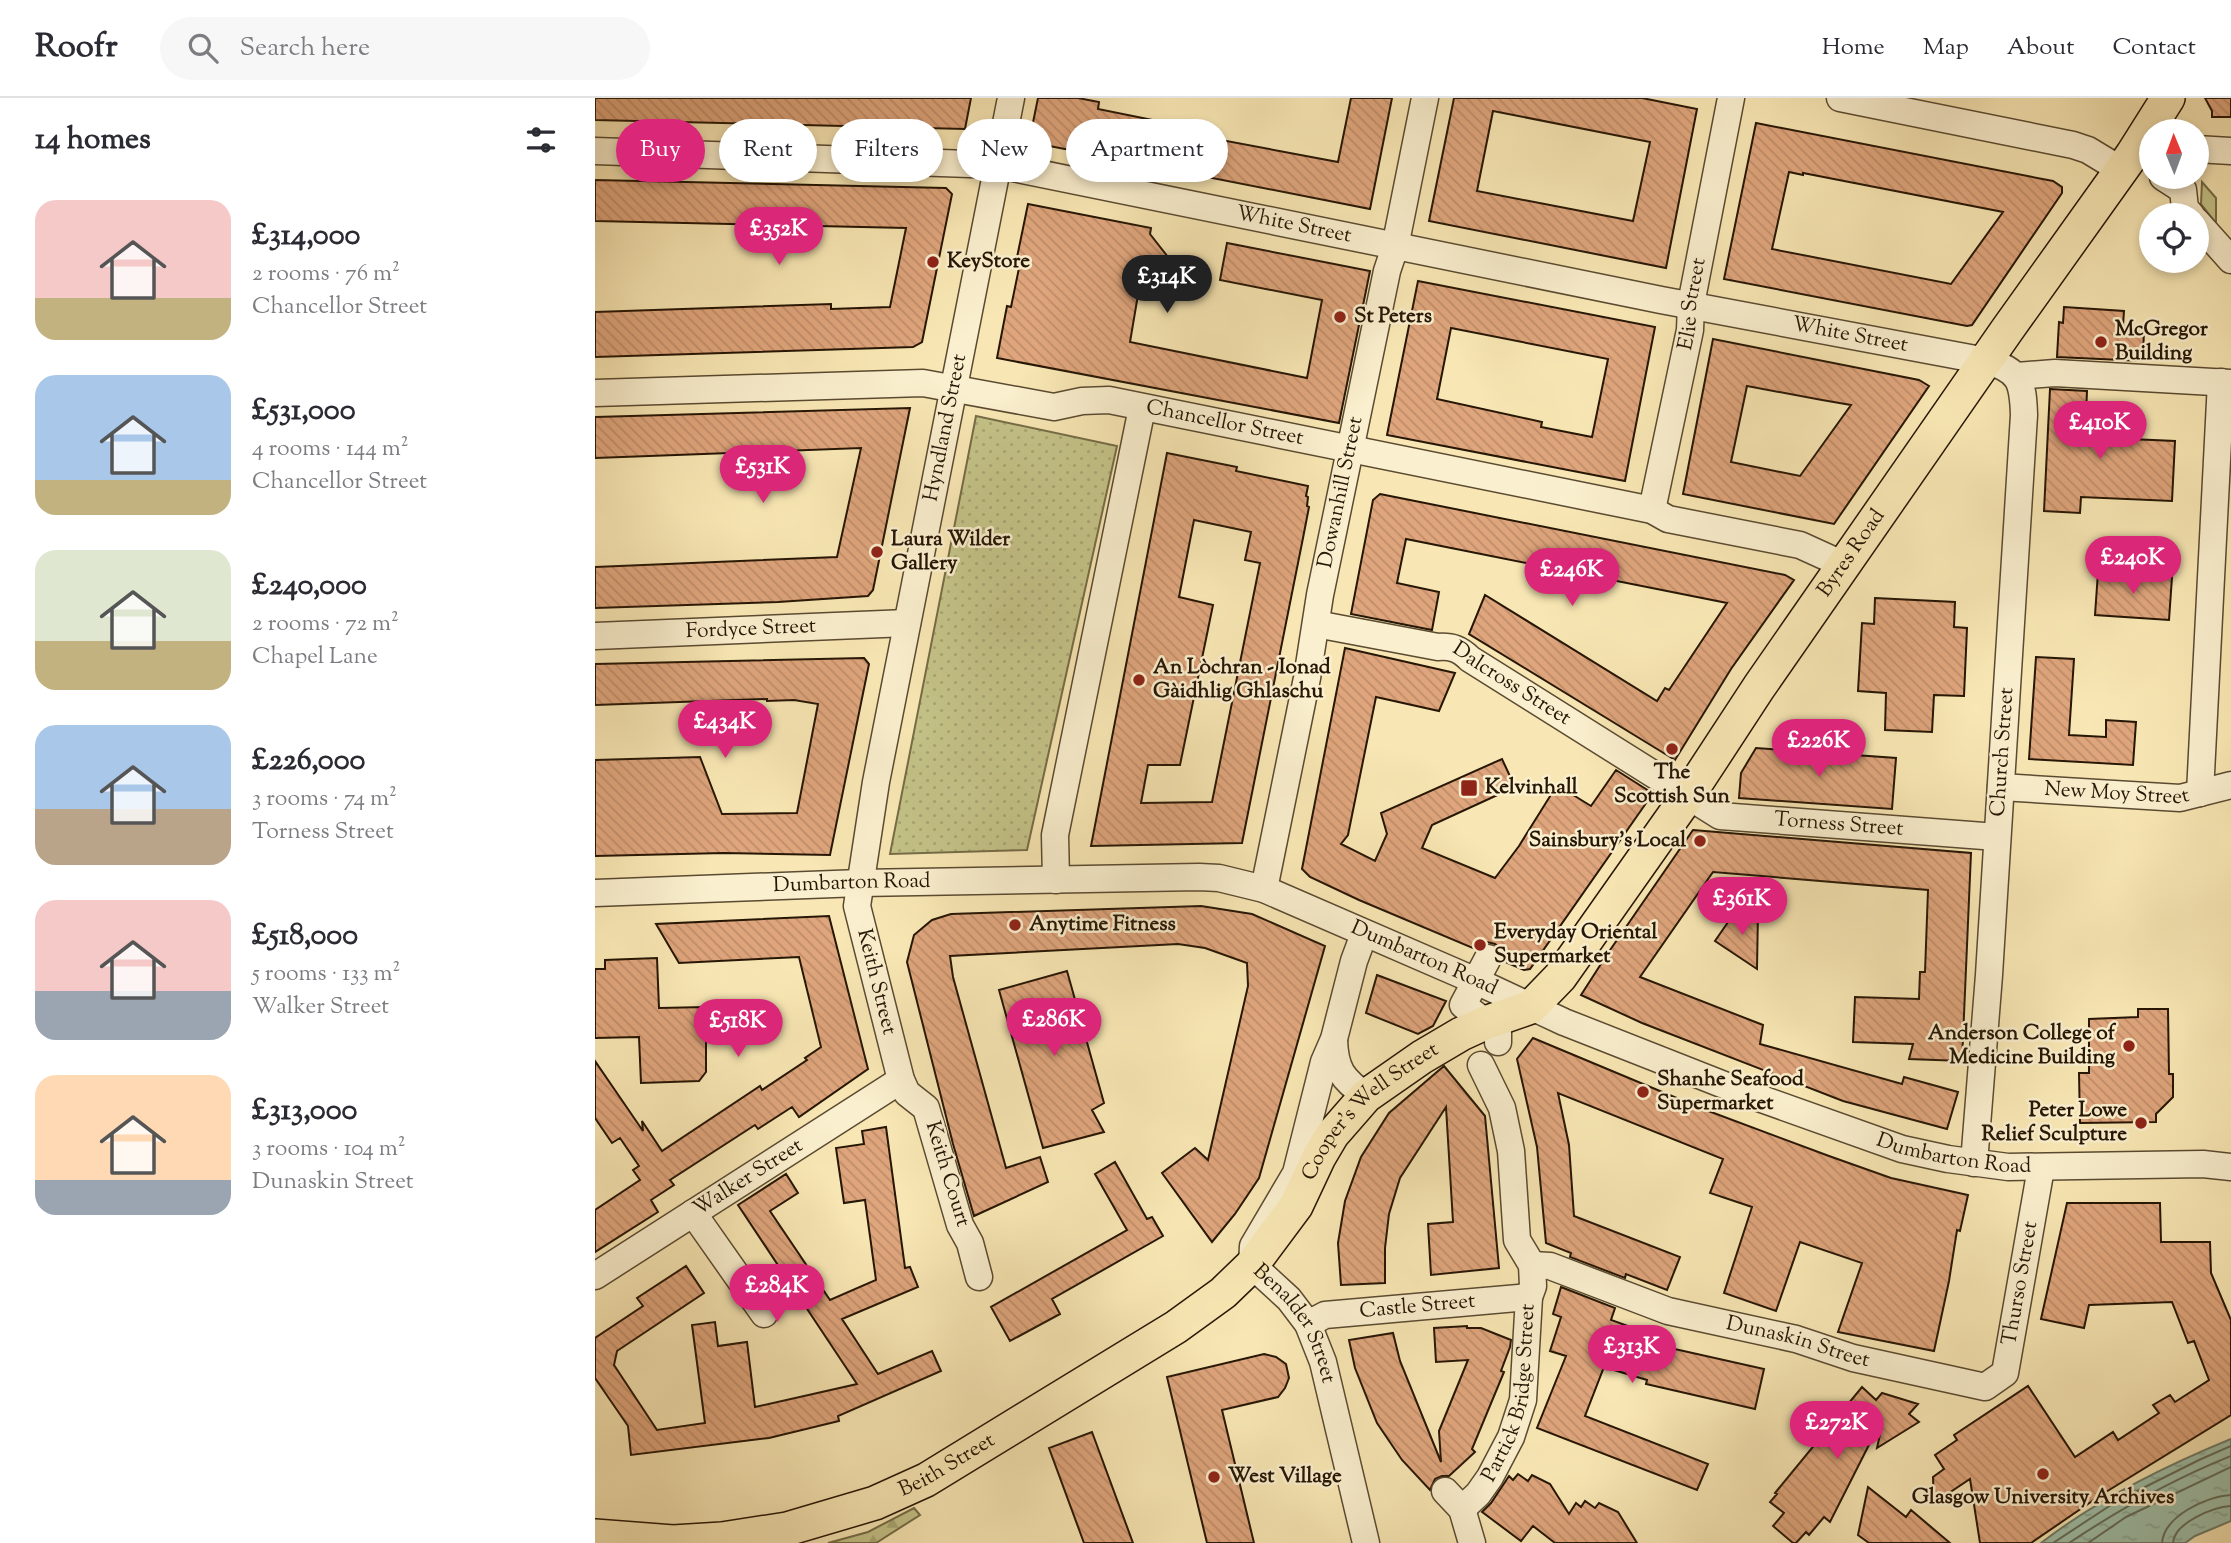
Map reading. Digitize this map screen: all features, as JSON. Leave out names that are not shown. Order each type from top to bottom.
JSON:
[{"type":"main road","name":"Byres Road","points":[[2158,119],[2168,98]]},
{"type":"main road","name":"Byres Road","points":[[1531,1007],[1560,977],[1986,362],[2139,154]]},
{"type":"main road","name":"Cooper's Well Street","points":[[1252,1265],[1296,1206],[1332,1135],[1366,1096],[1422,1057],[1492,1032],[1531,1007]]},
{"type":"main road","name":"Beith Street","points":[[595,1536],[673,1543],[722,1539],[787,1529],[831,1518],[901,1492],[926,1480],[1176,1327],[1223,1293],[1252,1265]]},
{"type":"street","name":"Hyndland Street","points":[[1007,119],[1011,98]]},
{"type":"street","name":"Dowanhill Street","points":[[1264,890],[1350,450],[1425,98]]},
{"type":"street","name":"Elie Street","points":[[1652,510],[1690,330],[1691,304],[1731,98]]},
{"type":"street","points":[[1840,98],[2088,150],[2139,150]]},
{"type":"street","name":"White Street","points":[[595,150],[957,164]]},
{"type":"street","points":[[2209,150],[2231,151]]},
{"type":"street","name":"White Street","points":[[1052,177],[1986,362]]},
{"type":"street","name":"Hyndland Street","points":[[860,883],[876,782],[995,182]]},
{"type":"street","points":[[2209,235],[2231,260]]},
{"type":"street","points":[[1986,362],[2004,366],[2017,376],[2055,373],[2226,383],[2200,793]]},
{"type":"street","name":"Church Street","points":[[1974,1163],[1989,975],[2024,415],[2024,396],[2017,376]]},
{"type":"street","name":"Chancellor Street","points":[[595,393],[923,383],[1054,408],[1096,399],[1652,510],[1668,519],[1800,545],[1844,565]]},
{"type":"street","points":[[1056,880],[1055,835],[1142,408]]},
{"type":"street","name":"Fordyce Street","points":[[595,636],[907,623]]},
{"type":"street","name":"Dalcross Street","points":[[1316,624],[1461,650],[1470,659],[1687,797]]},
{"type":"street","name":"New Moy Street","points":[[2001,787],[2180,798],[2231,785]]},
{"type":"street","name":"Torness Street","points":[[1687,797],[1720,816],[1997,836]]},
{"type":"street","name":"Dumbarton Road","points":[[595,893],[860,883],[1219,878],[1264,890],[1364,934],[1482,969],[1531,1007],[1661,1062],[1902,1149],[1974,1163],[2041,1168],[2176,1164],[2231,1167]]},
{"type":"street","name":"Keith Street","points":[[860,883],[857,906],[901,1080]]},
{"type":"street","name":"Benalder Street","points":[[1364,934],[1354,961],[1334,1039],[1324,1062],[1296,1173],[1252,1246],[1252,1265],[1289,1299],[1308,1324],[1323,1362],[1366,1543]]},
{"type":"street","points":[[1482,969],[1464,1005],[1492,1032]]},
{"type":"street","name":"Benalder Street","points":[[1334,1039],[1336,1065],[1352,1086],[1366,1096]]},
{"type":"street","points":[[1481,1065],[1502,1108],[1511,1151],[1517,1241],[1532,1265]]},
{"type":"street","name":"Walker Street","points":[[595,1276],[901,1080]]},
{"type":"street","name":"Keith Court","points":[[901,1080],[907,1093],[926,1108],[960,1225],[969,1243],[979,1277]]},
{"type":"street","name":"Thurso Street","points":[[1985,1387],[2005,1373],[2041,1168]]},
{"type":"street","points":[[693,1213],[764,1314]]},
{"type":"street","name":"Partick Bridge Street","points":[[1472,1543],[1454,1500],[1478,1494],[1511,1437],[1523,1400],[1529,1297],[1533,1286],[1532,1265]]},
{"type":"street","name":"Dunaskin Street","points":[[1532,1265],[1551,1266],[1668,1311],[1796,1339],[1853,1358],[1985,1387]]},
{"type":"street","name":"Castle Street","points":[[1308,1324],[1325,1315],[1529,1297]]},
{"type":"green space","points":[[2202,189],[2208,189],[2216,198],[2216,223],[2209,214],[2209,203],[2201,203]]},
{"type":"green space","points":[[976,416],[1117,446],[1027,850],[890,854]]},
{"type":"green space","points":[[914,1508],[920,1515],[876,1543],[828,1543],[868,1532]]},
{"type":"water","points":[[2231,1439],[2231,1521],[2185,1543],[2041,1543],[2085,1512],[2133,1485],[2181,1460]]},
{"type":"building","points":[[595,98],[971,98],[967,119],[957,119],[957,129],[943,128],[943,119],[831,119],[831,126],[817,125],[817,119],[719,119],[719,123],[705,123],[705,119],[595,120]]},
{"type":"building","points":[[1038,98],[1078,98],[1099,102],[1098,109],[1148,119],[1066,119],[1066,149],[1052,147],[1052,119],[1034,119]]},
{"type":"building","points":[[1351,98],[1392,98],[1370,209],[1228,181],[1228,141],[1338,162]]},
{"type":"building","points":[[1454,98],[1642,98],[1697,109],[1666,268],[1429,221]],"holes":[[[1493,111],[1650,142],[1633,221],[1477,191]]]},
{"type":"building","points":[[2205,98],[2231,98],[2231,117],[2212,117]]},
{"type":"building","points":[[1756,123],[2053,181],[2062,187],[2062,193],[1972,325],[1724,279]],"holes":[[[1789,172],[1803,173],[2003,212],[1951,284],[1772,249]]]},
{"type":"building","points":[[595,180],[946,188],[952,194],[922,342],[913,347],[595,357],[595,312],[831,304],[831,309],[890,307],[906,228],[595,221]]},
{"type":"building","points":[[1028,204],[1151,228],[1150,234],[1168,257],[1166,271],[1154,279],[1141,277],[1130,342],[1307,378],[1322,300],[1220,280],[1227,243],[1370,271],[1339,423],[997,358],[1007,306],[1011,307],[1019,268],[1015,267]]},
{"type":"building","points":[[1418,281],[1655,327],[1625,481],[1387,435]],"holes":[[[1451,328],[1608,359],[1592,437],[1541,427],[1542,422],[1437,399]]]},
{"type":"building","name":"McGregor Building","points":[[2064,307],[2124,311],[2123,326],[2144,327],[2143,361],[2057,357],[2059,322],[2063,323]]},
{"type":"building","points":[[1713,339],[1919,380],[1929,386],[1834,524],[1683,494]],"holes":[[[1747,386],[1851,405],[1800,476],[1731,462]]]},
{"type":"building","points":[[2050,389],[2087,391],[2085,437],[2175,441],[2172,501],[2081,497],[2080,513],[2044,511]]},
{"type":"building","points":[[910,408],[873,590],[868,596],[595,608],[595,567],[837,557],[861,448],[595,458],[595,417]]},
{"type":"building","points":[[1167,453],[1237,467],[1236,471],[1308,486],[1306,496],[1309,507],[1242,843],[1091,846]],"holes":[[[1194,520],[1251,532],[1245,560],[1260,563],[1212,802],[1141,803],[1148,765],[1180,765],[1213,605],[1179,597]]]},
{"type":"building","points":[[1380,494],[1785,575],[1794,580],[1731,669],[1675,760],[1469,634],[1485,595],[1657,701],[1665,688],[1669,690],[1727,603],[1406,539],[1397,583],[1439,592],[1432,630],[1351,614],[1373,500]]},
{"type":"building","points":[[2098,572],[2172,577],[2169,620],[2095,615]]},
{"type":"building","points":[[1875,598],[1955,602],[1954,627],[1967,628],[1964,696],[1934,695],[1932,732],[1885,730],[1886,693],[1858,691],[1862,623],[1874,624]]},
{"type":"building","points":[[1345,648],[1455,673],[1439,711],[1376,697],[1348,835],[1341,844],[1375,861],[1387,834],[1381,813],[1502,759],[1515,787],[1432,825],[1422,848],[1495,878],[1519,846],[1557,785],[1591,806],[1616,770],[1649,791],[1649,799],[1530,969],[1524,970],[1503,961],[1502,950],[1495,944],[1487,942],[1475,949],[1359,900],[1310,877],[1302,869]]},
{"type":"building","points":[[2036,657],[2074,659],[2069,735],[2106,737],[2106,720],[2136,722],[2133,765],[2029,759]]},
{"type":"building","points":[[864,658],[869,664],[830,855],[724,853],[595,856],[595,760],[700,757],[722,814],[797,813],[818,704],[767,699],[595,705],[595,664]]},
{"type":"building","points":[[1756,748],[1896,758],[1892,809],[1739,798],[1741,773]]},
{"type":"building","points":[[1693,830],[1971,853],[1962,1061],[1909,1059],[1913,1044],[1853,1042],[1855,997],[1919,999],[1920,972],[1925,972],[1928,890],[1713,872],[1640,977],[1763,1025],[1760,1044],[1902,1084],[1904,1077],[1958,1092],[1947,1129],[1843,1101],[1642,1023],[1581,995]]},
{"type":"building","points":[[1201,906],[1252,914],[1325,946],[1259,1178],[1235,1214],[1212,1242],[1162,1173],[1195,1148],[1208,1160],[1248,986],[1247,963],[1205,948],[1178,944],[950,956],[953,977],[1006,1168],[1040,1157],[1048,1182],[974,1216],[907,962],[914,935],[932,920],[951,914]]},
{"type":"building","points":[[1735,912],[1758,912],[1757,969],[1715,941]]},
{"type":"building","points":[[829,916],[868,1069],[799,1117],[792,1107],[758,1129],[755,1125],[670,1180],[674,1185],[651,1200],[658,1212],[595,1252],[595,1210],[640,1180],[633,1170],[639,1166],[620,1138],[612,1143],[595,1118],[595,1061],[643,1131],[642,1121],[662,1151],[760,1086],[762,1090],[807,1060],[805,1058],[821,1047],[799,957],[679,963],[656,924]]},
{"type":"building","points":[[657,958],[659,1008],[706,1007],[706,1072],[699,1081],[641,1083],[639,1037],[595,1038],[595,969],[605,969],[605,960]]},
{"type":"building","points":[[1067,971],[1104,1103],[1092,1110],[1104,1132],[1043,1148],[999,990]]},
{"type":"building","points":[[1377,975],[1446,1001],[1433,1026],[1418,1034],[1366,1013]]},
{"type":"building","name":"Anderson College of Medicine Building","points":[[2138,1009],[2168,1009],[2169,1074],[2173,1074],[2173,1097],[2156,1114],[2156,1122],[2080,1123],[2079,1073],[2089,1073],[2089,1019],[2138,1017]]},
{"type":"building","points":[[1533,1038],[1703,1109],[1829,1156],[1891,1178],[1968,1195],[1960,1231],[1957,1230],[1934,1351],[1838,1332],[1862,1263],[1800,1242],[1776,1311],[1724,1293],[1752,1207],[1710,1193],[1723,1159],[1558,1093],[1569,1145],[1574,1216],[1680,1257],[1667,1290],[1626,1274],[1625,1278],[1570,1257],[1571,1253],[1546,1243],[1537,1147],[1517,1059]]},
{"type":"building","points":[[1444,1066],[1485,1116],[1499,1268],[1431,1275],[1428,1224],[1453,1222],[1446,1107],[1400,1178],[1389,1214],[1385,1283],[1341,1285],[1338,1243],[1345,1201],[1361,1157],[1389,1113]]},
{"type":"building","points":[[886,1127],[905,1268],[910,1267],[918,1287],[842,1319],[878,1374],[932,1351],[941,1371],[838,1416],[839,1421],[769,1438],[631,1455],[628,1426],[595,1378],[595,1338],[643,1306],[637,1298],[686,1266],[704,1293],[617,1351],[614,1365],[657,1430],[705,1423],[692,1325],[715,1322],[718,1346],[747,1342],[755,1407],[857,1384],[738,1205],[786,1174],[798,1193],[770,1211],[830,1300],[876,1280],[865,1200],[844,1203],[836,1148],[864,1144],[862,1131]]},
{"type":"building","points":[[1115,1162],[1147,1219],[1152,1217],[1163,1236],[1052,1299],[1060,1314],[1010,1341],[991,1307],[1127,1230],[1095,1174]]},
{"type":"building","points":[[2067,1203],[2160,1203],[2161,1242],[2210,1242],[2211,1273],[2231,1320],[2231,1415],[2101,1495],[2031,1543],[1980,1543],[1970,1479],[1934,1503],[1933,1477],[1944,1469],[1935,1455],[1957,1440],[1954,1435],[2028,1386],[2075,1457],[2113,1432],[2118,1440],[2159,1413],[2153,1405],[2170,1395],[2175,1402],[2209,1380],[2194,1341],[2188,1343],[2172,1302],[2089,1305],[2084,1328],[2041,1319]]},
{"type":"building","points":[[1561,1287],[1615,1308],[1611,1320],[1642,1331],[1639,1341],[1764,1369],[1755,1409],[1646,1384],[1647,1380],[1604,1367],[1585,1416],[1708,1464],[1697,1490],[1537,1428],[1566,1356],[1550,1351],[1561,1317],[1553,1314]]},
{"type":"building","points":[[1434,1328],[1481,1328],[1511,1340],[1510,1347],[1501,1371],[1504,1372],[1472,1449],[1475,1452],[1449,1476],[1435,1479],[1430,1490],[1402,1460],[1377,1423],[1355,1368],[1349,1340],[1393,1333],[1400,1361],[1441,1462],[1439,1431],[1468,1360],[1436,1362]]},
{"type":"building","name":"West Village","points":[[1264,1354],[1276,1357],[1286,1364],[1289,1378],[1285,1388],[1278,1397],[1222,1410],[1254,1543],[1207,1543],[1167,1377]]},
{"type":"building","points":[[1862,1387],[1876,1400],[1882,1393],[1918,1404],[1909,1414],[1919,1422],[1877,1448],[1881,1430],[1877,1429],[1830,1522],[1824,1517],[1809,1535],[1806,1532],[1793,1543],[1773,1526],[1784,1513],[1770,1502]]},
{"type":"building","points":[[1092,1432],[1133,1543],[1084,1543],[1049,1448]]},
{"type":"building","points":[[1518,1474],[1528,1481],[1532,1475],[1550,1484],[1569,1514],[1576,1503],[1581,1507],[1585,1501],[1595,1508],[1599,1503],[1618,1512],[1637,1543],[1555,1543],[1533,1526],[1521,1541],[1482,1512],[1509,1476],[1513,1480]]},
{"type":"building","points":[[1868,1487],[1906,1517],[1911,1510],[1950,1543],[1869,1543],[1858,1535]]},
{"type":"place","name":"KeyStore","points":[[933,262]]},
{"type":"place","name":"St Peters","points":[[1340,317]]},
{"type":"place","name":"McGregor Building","points":[[2101,342]]},
{"type":"place","name":"Laura Wilder Gallery","points":[[877,552]]},
{"type":"place","name":"An Lòchran - Ionad Gàidhlig Ghlaschu","points":[[1139,680]]},
{"type":"place","name":"The Scottish Sun","points":[[1672,749]]},
{"type":"place","name":"Kelvinhall","points":[[1469,788]]},
{"type":"place","name":"Sainsbury's Local","points":[[1700,841]]},
{"type":"place","name":"Anytime Fitness","points":[[1015,925]]},
{"type":"place","name":"Everyday Oriental Supermarket","points":[[1480,945]]},
{"type":"place","name":"Anderson College of Medicine Building","points":[[2129,1046]]},
{"type":"place","name":"Shanhe Seafood Supermarket","points":[[1643,1092]]},
{"type":"place","name":"Peter Lowe Relief Sculpture","points":[[2141,1123]]},
{"type":"place","name":"Glasgow University Archives","points":[[2043,1474]]},
{"type":"place","name":"West Village","points":[[1214,1477]]}]
